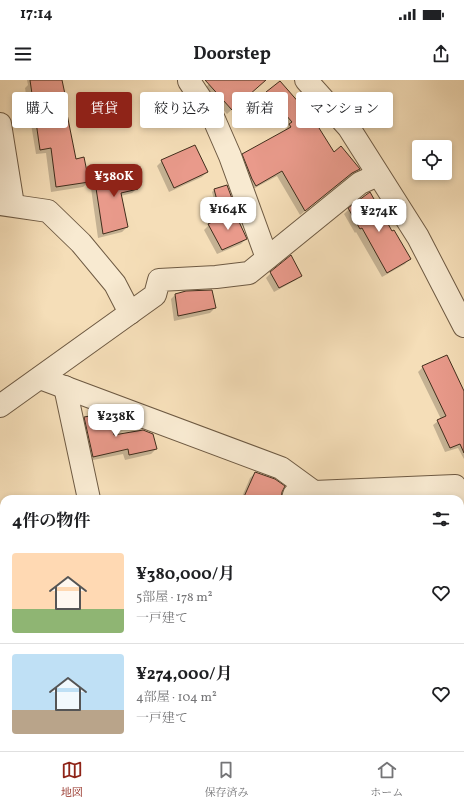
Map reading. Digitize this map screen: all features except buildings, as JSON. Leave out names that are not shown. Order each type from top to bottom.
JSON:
[{"type":"street","points":[[190,80],[189,81],[213,117],[230,156],[267,258]]},
{"type":"street","points":[[306,80],[349,128],[418,237],[464,326]]},
{"type":"street","points":[[0,124],[7,204],[48,211],[81,243],[115,284],[130,313]]},
{"type":"street","points":[[0,406],[155,295],[159,280],[216,277],[249,273],[360,183],[378,175]]},
{"type":"street","points":[[40,378],[281,468],[314,492]]},
{"type":"street","points":[[64,387],[88,495]]},
{"type":"street","points":[[294,495],[314,492],[455,486],[460,495]]}]
